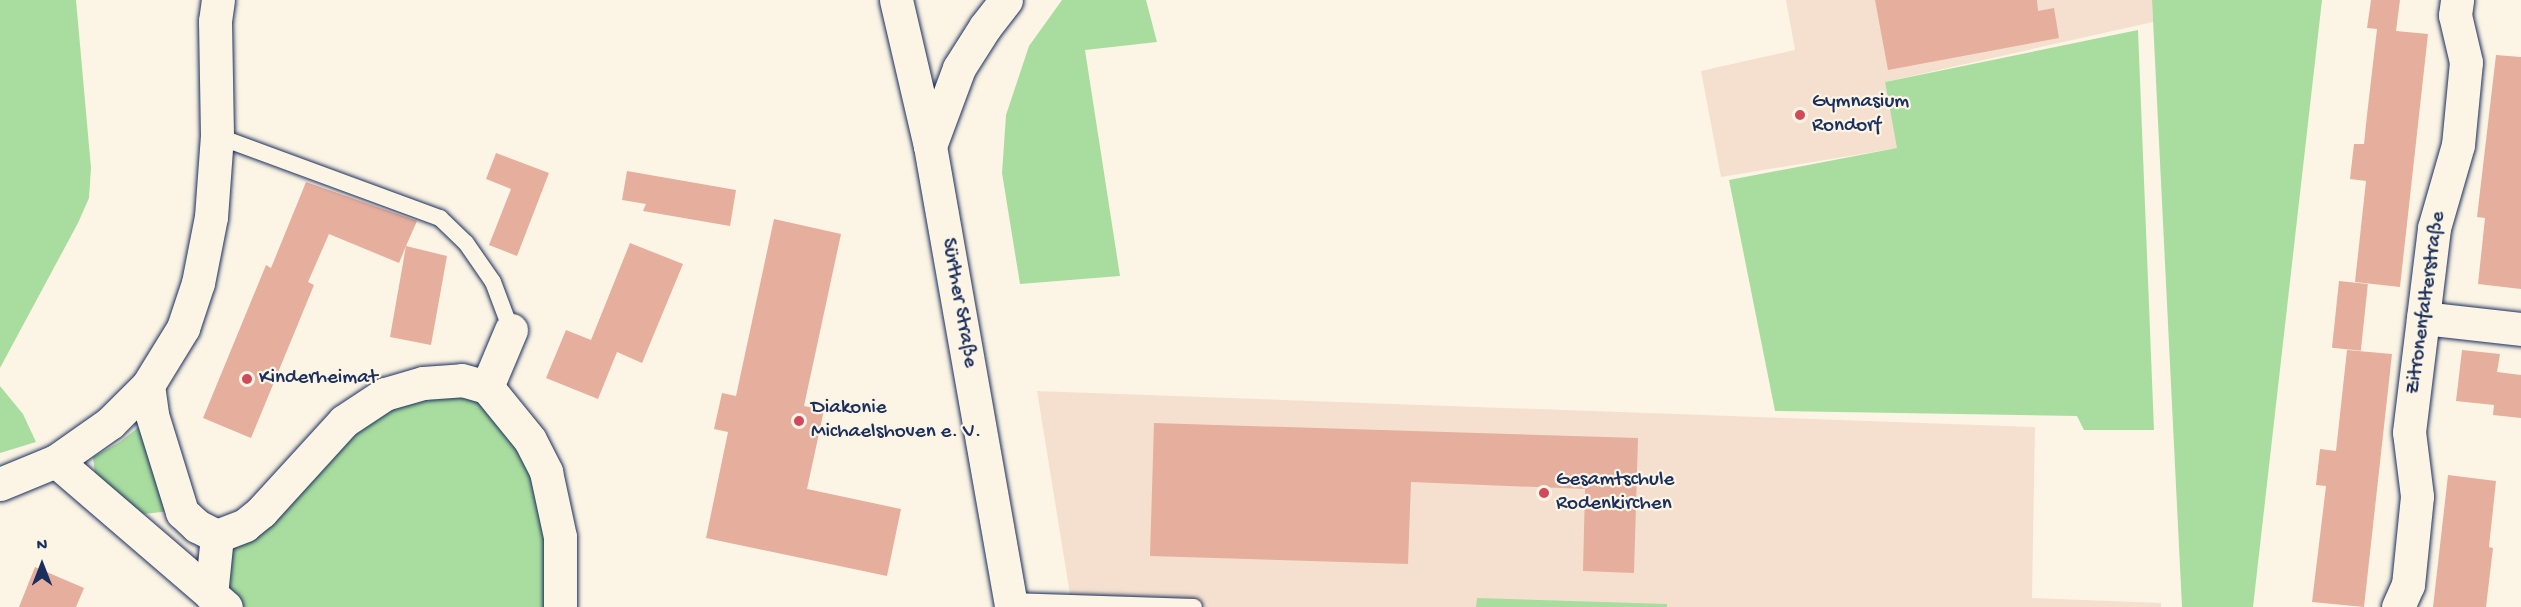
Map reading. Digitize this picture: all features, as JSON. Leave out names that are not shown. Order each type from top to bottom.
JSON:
[{"type":"street","points":[[0,484],[56,461],[110,423],[148,385],[183,328],[198,284],[211,217],[217,136],[215,21],[218,0]]},
{"type":"street","name":"Sürther Straße","points":[[896,0],[930,146],[1010,604]]},
{"type":"street","points":[[930,146],[959,68],[1006,0]]},
{"type":"street","name":"Zitronenfalterstraße","points":[[2398,607],[2408,585],[2417,496],[2409,432],[2434,228],[2458,145],[2466,62],[2455,15],[2457,0]]},
{"type":"street","points":[[2423,318],[2521,329]]},
{"type":"street","points":[[487,387],[511,330]]},
{"type":"street","points":[[148,385],[152,415],[182,512],[197,526],[217,536],[244,525],[261,512],[344,421],[385,394],[423,383],[462,380],[487,387],[530,440],[546,472],[560,537],[560,607]]},
{"type":"street","points":[[56,461],[218,601]]},
{"type":"street","points":[[217,536],[218,601]]},
{"type":"lane","points":[[217,136],[440,218],[466,243],[493,282],[511,330]]},
{"type":"lane","points":[[1010,604],[1194,607]]},
{"type":"shaded area","name":"Gymnasium Rondorf","points":[[1786,0],[2152,0],[2153,22],[1885,82],[1898,148],[1721,177],[1701,71],[1795,50]]},
{"type":"shaded area","name":"Gesamtschule Rodenkirchen","points":[[1037,391],[2035,427],[2032,598],[2161,603],[2161,607],[1072,607]]},
{"type":"green space","points":[[0,0],[76,0],[91,168],[89,198],[78,223],[0,368]]},
{"type":"green space","points":[[1062,0],[1146,0],[1157,42],[1085,50],[1120,276],[1020,284],[1002,173],[1006,115],[1029,46]]},
{"type":"green space","points":[[2152,0],[2322,0],[2253,607],[2182,607]]},
{"type":"green space","points":[[2138,30],[2154,430],[2084,430],[2077,416],[1775,411],[1729,180],[1897,148],[1885,82]]},
{"type":"green space","points":[[0,386],[23,414],[36,442],[0,453]]},
{"type":"green space","points":[[474,395],[518,435],[546,507],[550,607],[238,607],[222,583],[222,556],[336,447],[404,398]]},
{"type":"green space","points":[[146,421],[170,511],[136,515],[96,484],[93,457],[120,442]]},
{"type":"green space","points":[[1477,598],[1667,604],[1667,607],[1476,607]]},
{"type":"building","points":[[1875,0],[2037,0],[2038,11],[2054,8],[2059,38],[1888,70]]},
{"type":"building","points":[[2371,0],[2400,0],[2396,31],[2428,34],[2400,287],[2355,282],[2366,181],[2350,179],[2354,144],[2364,144],[2377,29],[2367,28]]},
{"type":"building","points":[[2496,55],[2521,57],[2521,289],[2478,284],[2485,218],[2477,217]]},
{"type":"building","points":[[496,153],[549,173],[517,256],[489,245],[511,189],[486,179]]},
{"type":"building","points":[[627,171],[736,190],[730,226],[643,211],[646,204],[622,200]]},
{"type":"building","points":[[306,182],[417,221],[399,263],[329,234],[308,282],[314,285],[251,438],[203,418],[266,265],[271,268]]},
{"type":"building","points":[[774,219],[841,234],[804,406],[824,410],[807,489],[901,509],[887,576],[706,538],[728,432],[714,429],[722,393],[736,396]]},
{"type":"building","points":[[630,243],[683,264],[642,363],[617,352],[598,399],[546,378],[566,330],[591,340]]},
{"type":"building","points":[[406,246],[447,256],[431,345],[390,337]]},
{"type":"building","points":[[2339,281],[2368,284],[2361,351],[2332,348]]},
{"type":"building","points":[[2347,350],[2392,354],[2364,607],[2312,602],[2326,486],[2316,485],[2320,449],[2336,451]]},
{"type":"building","points":[[2462,350],[2500,354],[2497,372],[2521,375],[2521,418],[2493,415],[2494,405],[2456,401]]},
{"type":"building","points":[[1154,423],[1638,438],[1634,573],[1583,571],[1585,489],[1411,482],[1408,564],[1150,556]]},
{"type":"building","points":[[2448,475],[2496,481],[2489,547],[2493,548],[2486,607],[2433,607]]},
{"type":"building","points":[[35,567],[84,588],[76,607],[19,607]]},
{"type":"place","name":"Gymnasium Rondorf","points":[[1800,115]]},
{"type":"place","name":"Kinderheimat","points":[[247,379]]},
{"type":"place","name":"Diakonie Michaelshoven e. V.","points":[[799,421]]},
{"type":"place","name":"Gesamtschule Rodenkirchen","points":[[1544,493]]}]
